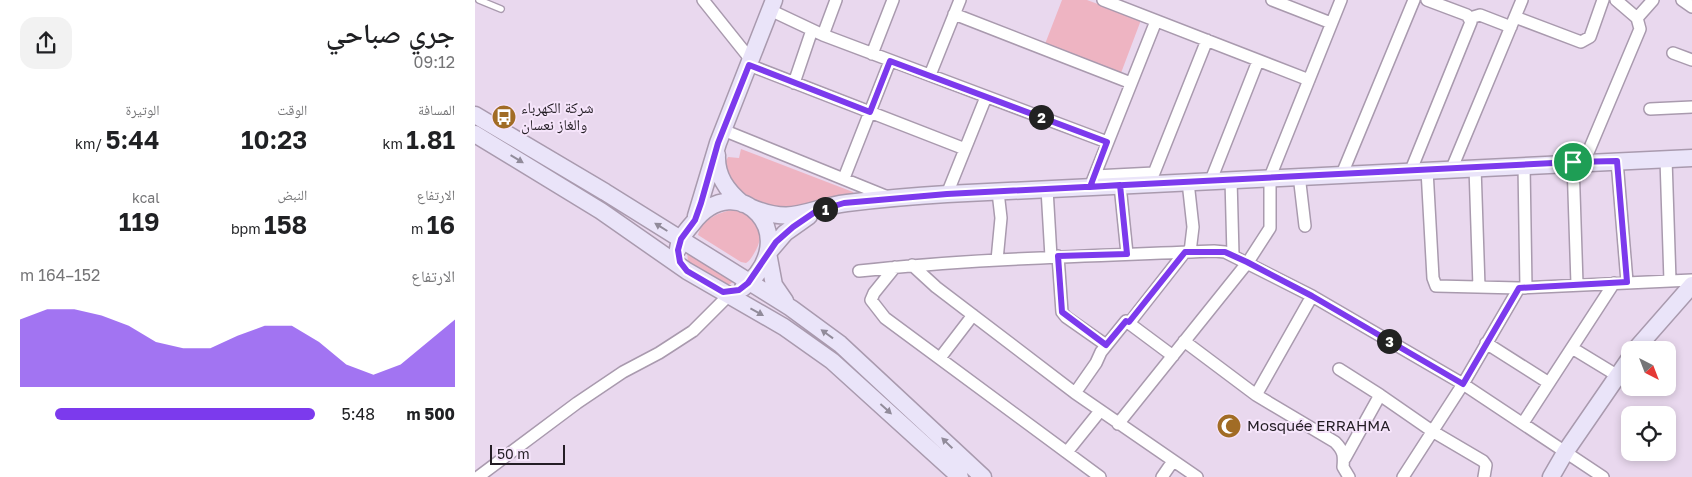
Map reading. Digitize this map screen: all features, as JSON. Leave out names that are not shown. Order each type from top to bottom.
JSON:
[{"type":"main road","points":[[695,220],[721,136],[772,5]]},
{"type":"main road","points":[[475,115],[750,281],[791,308],[840,344],[983,477]]},
{"type":"main road","points":[[475,134],[601,210],[687,271],[722,293],[785,327],[832,361],[960,477]]},
{"type":"main road","points":[[721,136],[717,164],[720,176],[729,191],[747,205],[766,225],[770,241],[768,253],[763,264],[750,281],[744,287],[734,292],[722,293]]},
{"type":"main road","points":[[687,271],[678,256],[681,239],[695,220],[712,205],[728,201],[747,205],[775,216],[799,215],[844,203],[947,194],[1047,189],[1093,182],[1120,185],[1692,158]]},
{"type":"main road","points":[[768,253],[785,233],[815,212]]},
{"type":"main road","points":[[768,253],[774,285],[791,308]]},
{"type":"main road","points":[[1643,341],[1690,288]]},
{"type":"main road","points":[[1551,477],[1566,451],[1621,372]]},
{"type":"street","points":[[703,0],[750,62],[794,83],[965,149]]},
{"type":"street","points":[[794,83],[817,32],[836,0]]},
{"type":"street","points":[[872,54],[893,0]]},
{"type":"street","points":[[930,75],[960,0]]},
{"type":"street","points":[[1103,0],[1127,4],[1156,21],[1309,80]]},
{"type":"street","points":[[1272,0],[1331,23]]},
{"type":"street","points":[[1118,424],[1247,262],[1270,228],[1270,177],[1341,0]]},
{"type":"street","points":[[1342,174],[1414,0]]},
{"type":"street","points":[[1427,0],[1470,18],[1480,15],[1513,22],[1581,42],[1589,37],[1603,0]]},
{"type":"street","points":[[1452,168],[1522,0]]},
{"type":"street","points":[[1577,284],[1579,162],[1640,29],[1637,18],[1616,0]]},
{"type":"street","points":[[1637,18],[1653,0]]},
{"type":"street","points":[[1682,0],[1692,7]]},
{"type":"street","points":[[772,5],[817,32],[1107,142]]},
{"type":"street","points":[[954,14],[1131,83]]},
{"type":"street","points":[[1470,18],[1471,22],[1419,170],[1434,283],[1443,288],[1523,288],[1670,281],[1690,288]]},
{"type":"street","points":[[1156,21],[1107,142],[1093,182],[1154,174],[1207,40]]},
{"type":"street","points":[[1673,53],[1692,60]]},
{"type":"street","points":[[844,178],[890,61]]},
{"type":"street","points":[[1211,180],[1258,61]]},
{"type":"street","points":[[947,194],[986,97]]},
{"type":"street","points":[[1650,108],[1692,107]]},
{"type":"street","points":[[721,136],[844,178],[891,198]]},
{"type":"street","points":[[1665,159],[1670,281]]},
{"type":"street","points":[[1617,161],[1627,282]]},
{"type":"street","points":[[1403,477],[1523,288],[1524,165]]},
{"type":"street","points":[[1475,167],[1479,287]]},
{"type":"street","points":[[1299,176],[1305,226]]},
{"type":"street","points":[[1231,179],[1233,255]]},
{"type":"street","points":[[1075,393],[1121,325],[1126,321],[1129,322],[1187,252],[1193,228],[1188,182]]},
{"type":"street","points":[[1120,185],[1127,254]]},
{"type":"street","points":[[1047,189],[1062,312],[1106,345]]},
{"type":"street","points":[[997,192],[1001,218],[997,260]]},
{"type":"street","points":[[859,271],[912,265],[1055,257],[1214,251],[1233,255],[1312,296],[1463,384],[1603,477]]},
{"type":"street","points":[[912,265],[973,315],[1075,393],[1197,477]]},
{"type":"street","points":[[895,267],[874,293],[871,300],[885,318],[1099,477]]},
{"type":"street","points":[[1523,423],[1615,283]]},
{"type":"street","points":[[478,477],[577,403],[623,372],[659,353],[693,331],[722,293]]},
{"type":"street","points":[[1256,395],[1312,296]]},
{"type":"street","points":[[940,358],[973,315]]},
{"type":"street","points":[[1129,322],[1173,356]]},
{"type":"street","points":[[1184,341],[1256,395],[1335,442],[1342,449],[1345,458]]},
{"type":"street","points":[[1487,343],[1549,383]]},
{"type":"street","points":[[1572,348],[1618,376]]},
{"type":"street","points":[[1339,369],[1432,431],[1483,461],[1486,465],[1484,477]]},
{"type":"street","points":[[1349,477],[1344,473],[1345,458],[1381,396]]},
{"type":"street","points":[[1067,452],[1100,411]]},
{"type":"street","points":[[1162,477],[1173,461]]},
{"type":"lane","points":[[479,0],[501,9]]},
{"type":"shaded area","points":[[1062,0],[1087,0],[1141,20],[1121,73],[1045,44]]},
{"type":"shaded area","points":[[741,149],[854,194],[807,203],[796,208],[776,208],[746,197],[730,182],[725,163],[728,157],[739,158]]},
{"type":"shaded area","points":[[733,210],[747,215],[759,229],[759,242],[756,250],[746,263],[741,262],[698,235],[703,225],[711,218]]},
{"type":"shaded area","points":[[687,251],[734,281],[730,284],[721,284],[688,262]]},
{"type":"place","name":"شركة الكهرباء والغاز نعسان","points":[[504,117]]},
{"type":"place","name":"Mosquée ERRAHMA","points":[[1229,426]]},
{"type":"route","points":[[1573,162],[1270,177],[1188,182],[1120,185],[1090,187],[947,194],[844,203],[815,212],[785,233],[776,242],[763,264],[748,283],[734,292],[717,290],[687,271],[678,256],[681,239],[695,220],[718,143],[749,65],[870,112],[890,61],[1107,142],[1090,187],[1120,185],[1127,254],[1058,256],[1062,312],[1066,317],[1106,345],[1121,325],[1126,321],[1129,322],[1185,252],[1225,252],[1312,296],[1463,384],[1519,288],[1627,282],[1617,161],[1573,162]]}]
